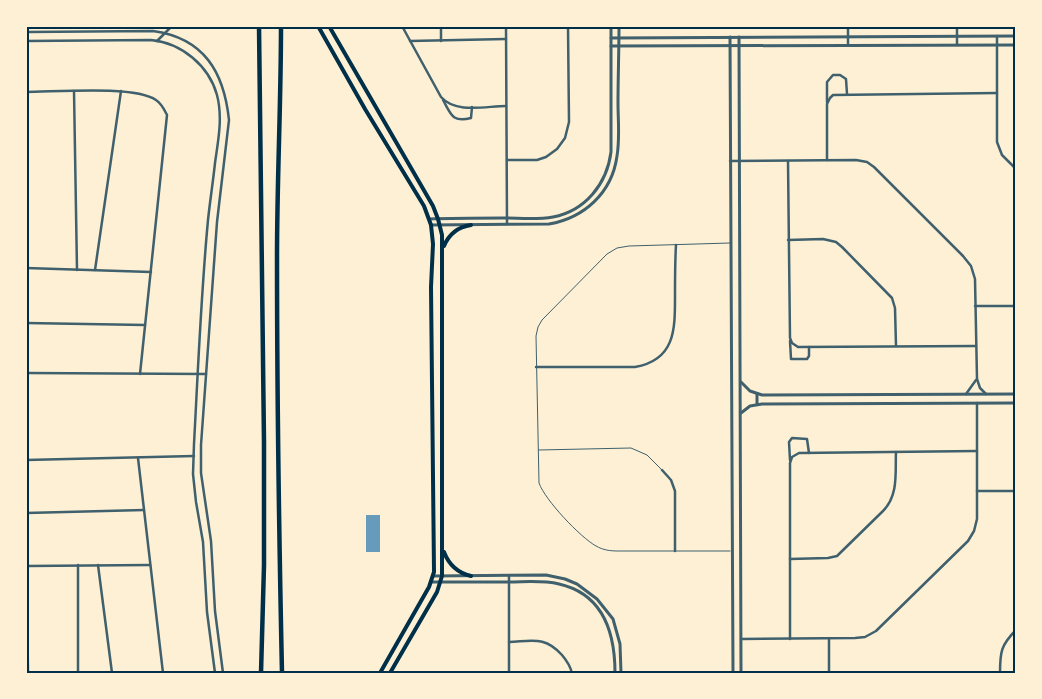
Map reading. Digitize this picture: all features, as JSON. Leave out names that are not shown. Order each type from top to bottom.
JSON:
[{"type":"highway","points":[[259,26],[264,443],[261,673]]},
{"type":"highway","points":[[281,26],[277,257],[278,513],[282,673]]},
{"type":"main road","points":[[318,26],[365,109],[424,206],[430,219],[433,244],[431,287],[433,576],[432,582],[380,673]]},
{"type":"main road","points":[[329,26],[375,103],[438,218],[443,250],[442,576],[437,592],[390,673]]},
{"type":"main road","points":[[365,109],[375,103]]},
{"type":"main road","points":[[443,250],[451,234],[462,227],[471,225]]},
{"type":"main road","points":[[443,547],[451,564],[458,571],[471,576]]},
{"type":"street","points":[[34,26],[34,32]]},
{"type":"street","points":[[157,41],[172,26]]},
{"type":"street","points":[[402,26],[452,116],[456,119],[471,118],[472,107]]},
{"type":"street","points":[[441,40],[442,26]]},
{"type":"street","points":[[506,26],[507,224]]},
{"type":"street","points":[[507,160],[537,160],[546,157],[557,149],[565,138],[569,122],[568,26]]},
{"type":"street","points":[[430,219],[548,217],[567,213],[588,199],[601,183],[611,152],[611,26]]},
{"type":"street","points":[[431,225],[549,224],[570,218],[591,205],[606,187],[614,171],[618,152],[619,26]]},
{"type":"street","points":[[848,26],[848,45]]},
{"type":"street","points":[[957,26],[957,45]]},
{"type":"street","points":[[26,32],[166,32],[187,40],[205,56],[220,81],[228,107],[228,133],[217,222],[201,444],[201,472],[211,541],[215,611],[223,673]]},
{"type":"street","points":[[997,36],[998,146],[1002,155],[1016,169]]},
{"type":"street","points":[[611,38],[1016,36]]},
{"type":"street","points":[[730,37],[733,673]]},
{"type":"street","points":[[739,37],[741,673]]},
{"type":"street","points":[[410,41],[506,39]]},
{"type":"street","points":[[26,41],[157,41],[170,44],[201,65],[214,85],[219,108],[219,132],[208,222],[194,456],[196,502],[203,542],[207,612],[215,673]]},
{"type":"street","points":[[611,46],[1016,44]]},
{"type":"street","points":[[827,160],[827,82],[834,75],[840,75],[846,79],[847,94]]},
{"type":"street","points":[[74,91],[77,270]]},
{"type":"street","points":[[95,270],[121,91]]},
{"type":"street","points":[[26,92],[135,92],[156,100],[163,106],[167,115],[168,125],[163,153],[140,374]]},
{"type":"street","points":[[827,104],[833,95],[847,94],[997,94]]},
{"type":"street","points":[[441,97],[452,105],[472,107],[506,106]]},
{"type":"street","points":[[788,160],[791,360],[807,359],[809,347]]},
{"type":"street","points":[[730,161],[859,160],[874,167],[969,263],[975,279],[977,379],[980,388],[986,394]]},
{"type":"street","points":[[788,240],[828,240],[842,247],[892,298],[895,308],[896,346]]},
{"type":"street","points":[[536,367],[636,367],[650,363],[661,355],[671,342],[675,328],[676,244]]},
{"type":"street","points":[[26,268],[151,272]]},
{"type":"street","points":[[975,306],[1016,306]]},
{"type":"street","points":[[731,308],[740,307]]},
{"type":"street","points":[[26,323],[145,324]]},
{"type":"street","points":[[790,338],[796,346],[809,347],[976,346]]},
{"type":"street","points":[[26,373],[206,374]]},
{"type":"street","points":[[965,394],[977,379]]},
{"type":"street","points":[[740,381],[747,389],[757,394],[1016,394]]},
{"type":"street","points":[[757,394],[757,404]]},
{"type":"street","points":[[740,413],[750,406],[757,404],[1016,403]]},
{"type":"street","points":[[733,643],[736,646],[741,640],[860,638],[876,631],[968,540],[974,531],[977,491],[977,404]]},
{"type":"street","points":[[790,639],[789,442],[792,438],[807,438],[808,453]]},
{"type":"street","points":[[790,464],[794,455],[808,453],[977,451]]},
{"type":"street","points":[[790,559],[837,556],[884,511],[890,504],[894,494],[896,452]]},
{"type":"street","points":[[26,460],[194,456]]},
{"type":"street","points":[[138,458],[163,673]]},
{"type":"street","points":[[662,470],[671,480],[675,491],[675,551]]},
{"type":"street","points":[[732,489],[740,489]]},
{"type":"street","points":[[977,491],[1016,491]]},
{"type":"street","points":[[26,513],[144,510]]},
{"type":"street","points":[[26,525],[28,673]]},
{"type":"street","points":[[78,565],[78,673]]},
{"type":"street","points":[[98,565],[112,673]]},
{"type":"street","points":[[27,566],[150,565]]},
{"type":"street","points":[[433,576],[546,575],[559,577],[577,584],[593,594],[606,608],[618,631],[622,673]]},
{"type":"street","points":[[509,576],[509,673]]},
{"type":"street","points":[[432,582],[546,582],[570,588],[588,598],[600,611],[609,627],[614,645],[615,673]]},
{"type":"street","points":[[1000,673],[1002,649],[1007,639],[1016,630]]},
{"type":"street","points":[[733,635],[737,633],[741,640]]},
{"type":"street","points":[[829,639],[829,673]]},
{"type":"street","points":[[509,642],[540,641],[548,643],[567,661],[572,673]]},
{"type":"lane","points":[[731,243],[625,246],[607,254],[539,324],[536,336],[536,367],[539,483],[550,503],[589,542],[603,549],[613,551],[732,551]]},
{"type":"lane","points":[[538,450],[631,448],[647,455],[662,470]]},
{"type":"water","points":[[366,515],[380,515],[380,552],[366,552]]}]
